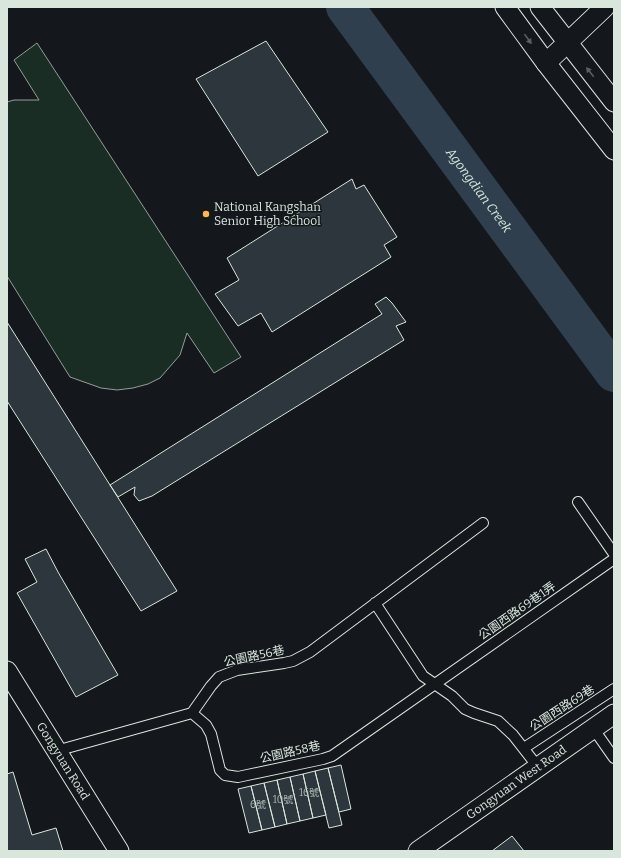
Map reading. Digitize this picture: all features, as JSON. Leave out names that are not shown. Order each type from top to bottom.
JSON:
[{"type":"street","points":[[505,7],[546,63],[614,150]]},
{"type":"street","points":[[540,7],[614,102]]},
{"type":"street","points":[[546,63],[605,7]]},
{"type":"street","name":"Gongyuan Road","points":[[7,671],[119,851]]},
{"type":"street","name":"Gongyuan West Road","points":[[418,851],[614,714]]},
{"type":"lane","points":[[578,502],[614,554]]},
{"type":"lane","name":"公園路56巷","points":[[192,713],[219,677],[237,670],[284,663],[310,652],[482,523]]},
{"type":"lane","name":"公園西路69巷1弄","points":[[434,684],[614,559]]},
{"type":"lane","points":[[375,603],[423,676],[452,696],[465,709],[498,721],[513,735],[538,767]]},
{"type":"lane","name":"公園路58巷","points":[[192,713],[206,725],[211,734],[220,770],[225,775],[238,777],[332,756],[434,684]]},
{"type":"lane","name":"公園西路69巷","points":[[524,748],[614,689]]},
{"type":"lane","points":[[56,751],[192,713]]},
{"type":"lane","points":[[593,728],[610,744],[614,758]]},
{"type":"green space","points":[[37,43],[241,357],[214,373],[187,333],[180,355],[160,378],[148,384],[117,390],[101,388],[70,377],[7,276],[7,102],[14,100],[39,100],[14,60]]},
{"type":"building","points":[[266,41],[328,132],[258,176],[196,79]]},
{"type":"building","points":[[352,179],[356,189],[364,185],[397,237],[384,245],[391,257],[272,332],[261,313],[238,326],[215,294],[239,280],[227,258]]},
{"type":"building","points":[[386,297],[406,322],[396,326],[404,340],[152,496],[139,501],[134,495],[135,487],[118,497],[110,485],[382,314],[375,304]]},
{"type":"building","points":[[7,322],[177,591],[141,611],[7,401]]},
{"type":"building","points":[[46,549],[118,675],[76,697],[17,593],[37,582],[25,559]]},
{"type":"building","points":[[341,765],[351,809],[339,812],[328,768]]},
{"type":"building","points":[[328,768],[342,825],[329,828],[315,771]]},
{"type":"building","points":[[315,771],[326,815],[313,818],[303,774]]},
{"type":"building","points":[[13,772],[32,835],[56,828],[63,851],[7,851],[7,774]]},
{"type":"building","points":[[303,774],[313,818],[300,821],[290,777]]},
{"type":"building","points":[[290,777],[300,821],[287,824],[277,780]]},
{"type":"building","points":[[277,780],[287,824],[275,827],[264,783]]},
{"type":"building","points":[[264,783],[275,827],[262,830],[251,786]]},
{"type":"building","points":[[251,786],[262,830],[249,833],[238,789]]},
{"type":"building","points":[[512,836],[524,851],[492,851]]},
{"type":"waterway","name":"Agongdian Creek","points":[[345,7],[614,373]]},
{"type":"place","name":"National Kangshan Senior High School","points":[[206,214]]}]
